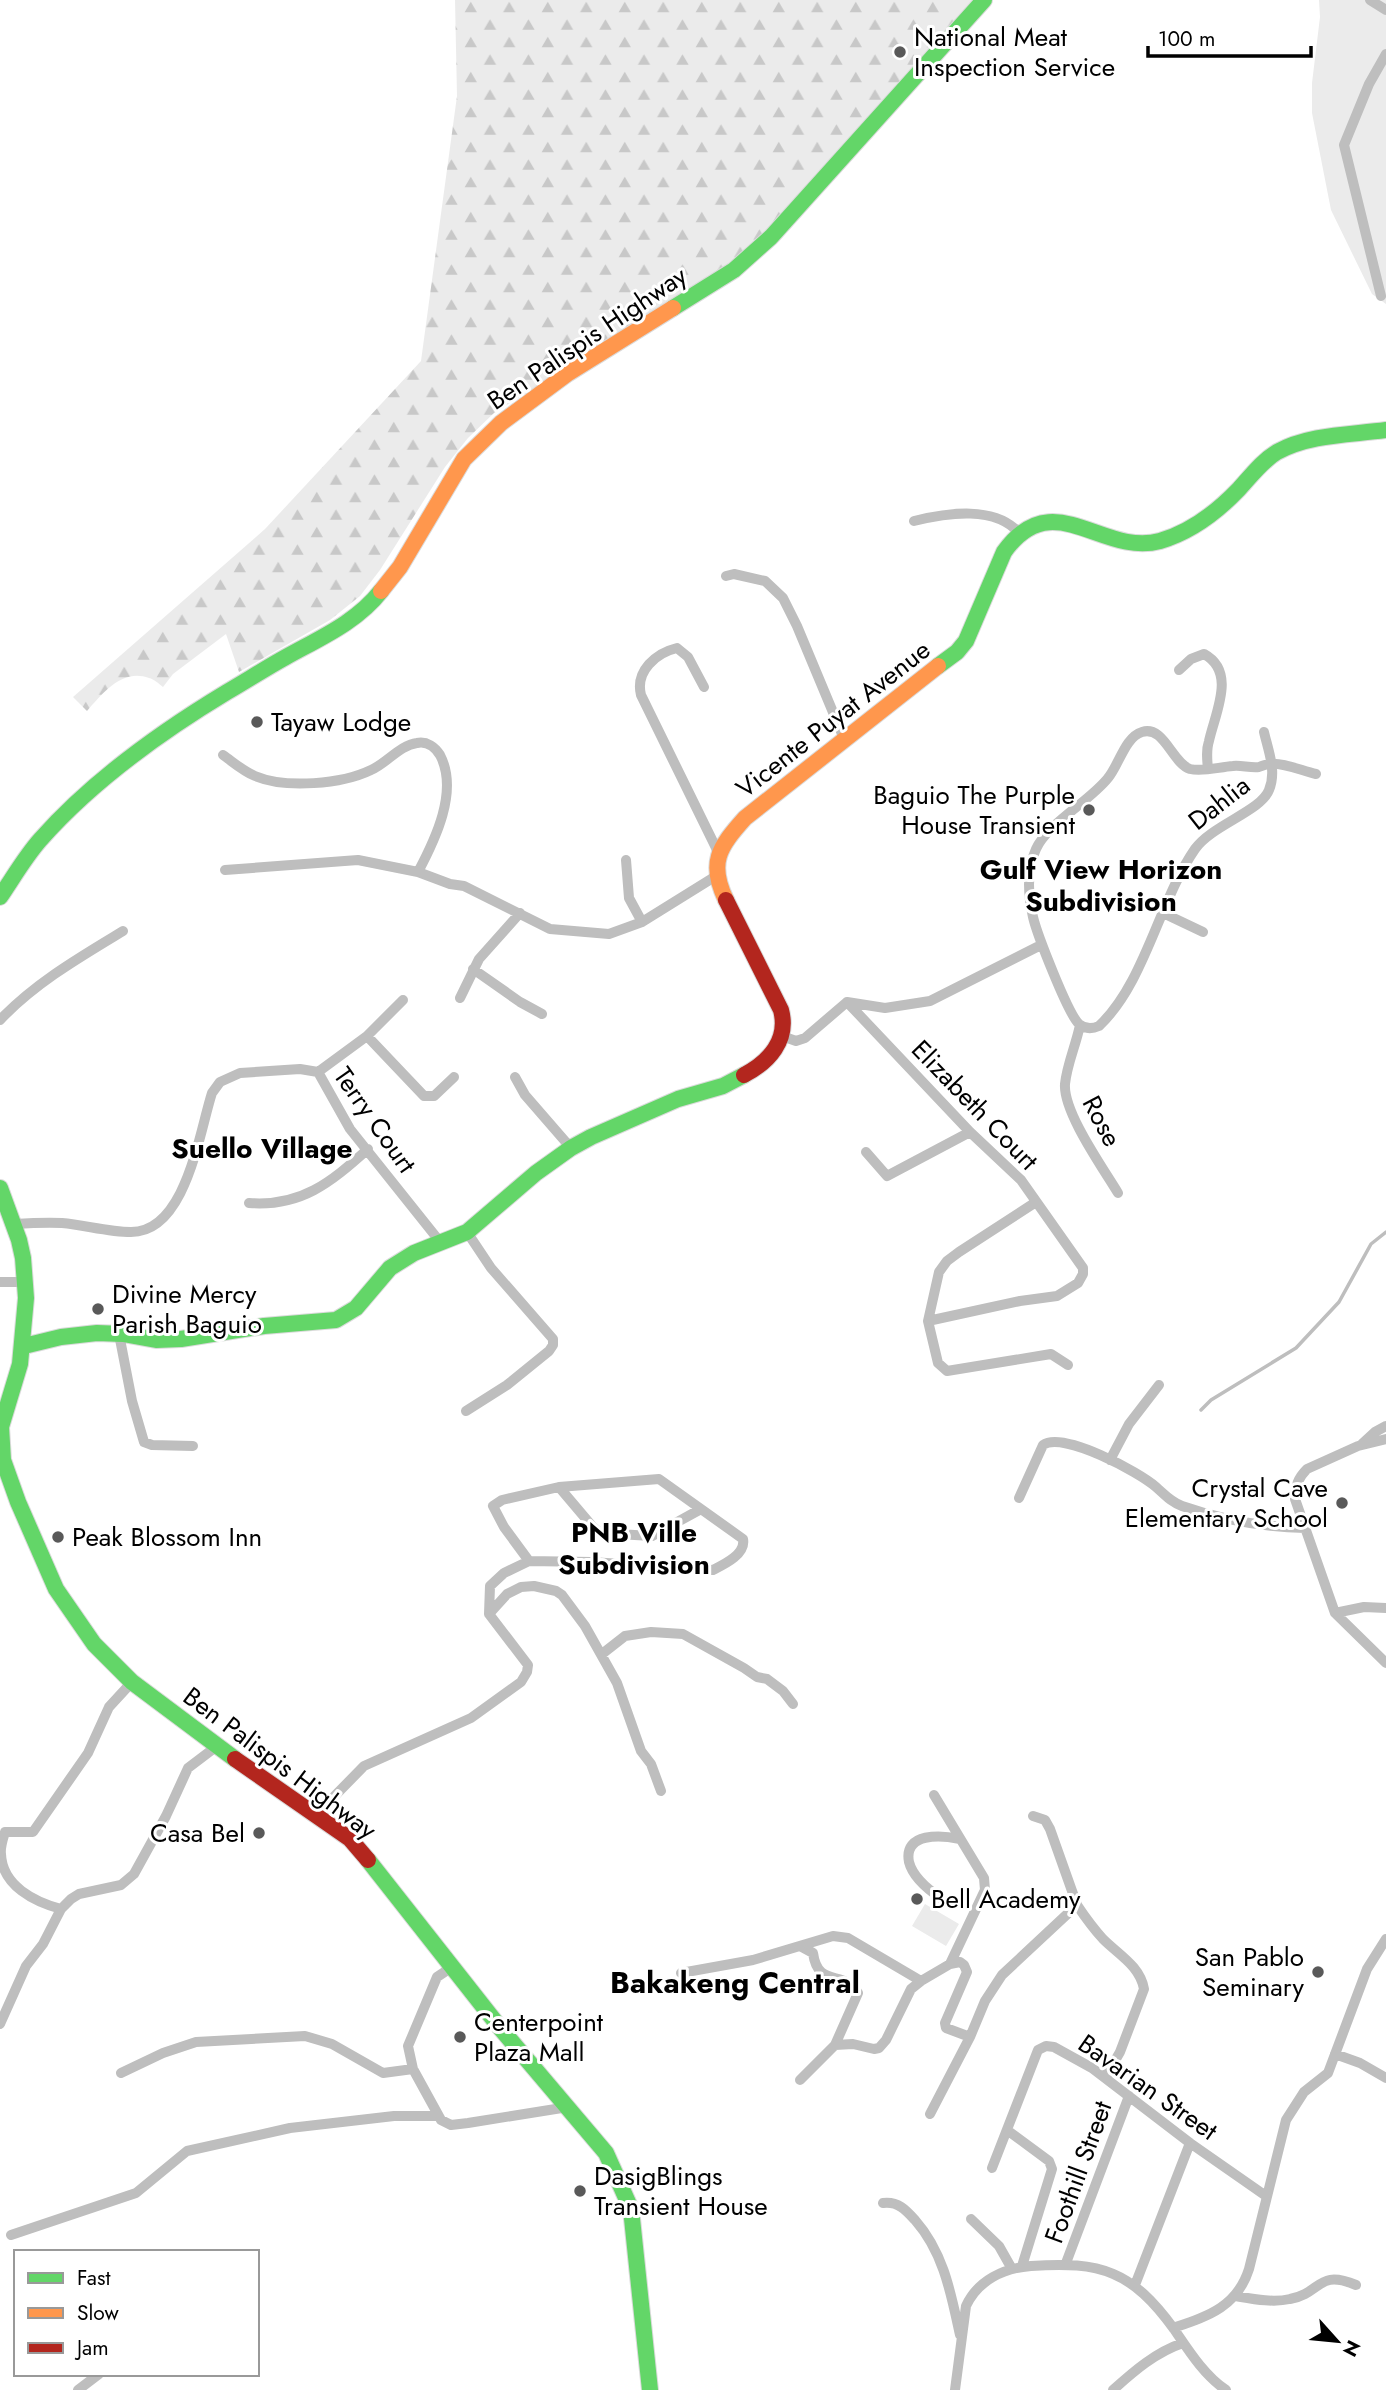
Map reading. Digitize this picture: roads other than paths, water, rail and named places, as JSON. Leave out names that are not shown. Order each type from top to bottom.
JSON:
[{"type":"main road","name":"Ben Palispis Highway","points":[[0,897],[38,842],[83,796],[197,710],[286,657],[331,634],[375,599],[400,567],[458,467],[481,441],[567,374],[734,270],[762,246],[984,0]]},
{"type":"main road","points":[[1020,534],[1038,524],[1054,521],[1071,523],[1124,540],[1152,543],[1164,540],[1181,534],[1209,516],[1269,459],[1291,445],[1325,437],[1386,430]]},
{"type":"main road","name":"Vicente Puyat Avenue","points":[[716,876],[720,857],[732,835],[752,811],[845,741],[928,673],[953,657],[965,642],[1000,560],[1020,534]]},
{"type":"main road","points":[[24,1346],[83,1334],[181,1339],[264,1326],[336,1320],[356,1308],[390,1268],[414,1253],[467,1232],[536,1173],[571,1148],[650,1111],[723,1086],[769,1059],[782,1036],[784,1022],[775,994],[716,876]]},
{"type":"main road","name":"Ben Palispis Highway","points":[[0,1188],[14,1224],[26,1282],[24,1346],[1,1428],[5,1468],[56,1589],[94,1644],[132,1682],[217,1746],[350,1839],[390,1885],[501,2029],[606,2153],[631,2209],[650,2390]]},
{"type":"street","points":[[1370,0],[1386,10]]},
{"type":"street","points":[[1381,296],[1344,145],[1369,84],[1386,54]]},
{"type":"street","points":[[914,521],[945,515],[996,517],[1012,524],[1020,534]]},
{"type":"street","points":[[726,576],[734,574],[765,581],[783,598],[845,741]]},
{"type":"street","points":[[704,687],[688,657],[677,648],[664,651],[650,663],[641,676],[639,686],[720,857]]},
{"type":"street","points":[[1179,670],[1191,659],[1204,654],[1214,661],[1221,674],[1221,695],[1208,743],[1208,769]]},
{"type":"street","points":[[1080,1025],[1071,1013],[1041,945],[1033,916],[1031,871],[1037,846],[1043,837],[1109,777],[1133,738],[1139,733],[1149,731],[1160,736],[1184,765],[1191,769],[1259,767],[1272,763],[1316,774]]},
{"type":"street","name":"Dahlia","points":[[1080,1025],[1094,1028],[1099,1026],[1119,1003],[1182,872],[1201,841],[1265,797],[1271,786],[1272,763],[1264,732]]},
{"type":"street","points":[[223,755],[256,776],[287,783],[317,782],[355,776],[372,770],[416,743],[430,745],[444,763],[446,795],[429,851],[418,873]]},
{"type":"street","points":[[225,870],[344,860],[371,861],[464,886],[550,929],[609,934],[642,922],[716,876]]},
{"type":"street","points":[[626,860],[629,898],[642,922]]},
{"type":"street","points":[[460,998],[485,950],[520,913]]},
{"type":"street","points":[[1163,913],[1203,932]]},
{"type":"street","points":[[0,1020],[31,992],[72,962],[123,931]]},
{"type":"street","points":[[782,1036],[796,1041],[805,1038],[847,1002],[885,1008],[930,1001],[1041,945]]},
{"type":"street","points":[[473,969],[520,1003],[542,1014]]},
{"type":"street","points":[[318,1072],[367,1036],[403,1000]]},
{"type":"street","name":"Elizabeth Court","points":[[847,1002],[970,1132],[1021,1180],[1037,1202],[959,1252],[942,1267],[928,1321]]},
{"type":"street","name":"Rose","points":[[1080,1025],[1065,1082],[1065,1094],[1073,1116],[1118,1193]]},
{"type":"street","points":[[367,1036],[428,1098],[434,1096],[454,1077]]},
{"type":"street","name":"Terry Court","points":[[14,1224],[62,1223],[130,1232],[149,1228],[172,1208],[183,1188],[212,1093],[220,1082],[240,1073],[300,1069],[318,1072],[350,1129],[441,1243]]},
{"type":"street","points":[[515,1077],[525,1095],[571,1148]]},
{"type":"street","points":[[866,1152],[887,1176],[970,1132]]},
{"type":"street","points":[[249,1203],[295,1200],[327,1184],[368,1149]]},
{"type":"street","points":[[1037,1202],[1083,1268],[1078,1283],[1057,1296],[1020,1301],[928,1321],[938,1363],[947,1371],[1051,1354],[1068,1365]]},
{"type":"street","points":[[466,1411],[507,1385],[549,1351],[553,1339],[491,1268],[467,1232]]},
{"type":"street","points":[[0,1282],[26,1282]]},
{"type":"street","points":[[119,1334],[132,1401],[144,1441],[152,1446],[193,1446]]},
{"type":"street","points":[[1110,1460],[1129,1424],[1159,1385]]},
{"type":"street","points":[[1361,1445],[1386,1426]]},
{"type":"street","points":[[1386,1439],[1361,1445],[1307,1469],[1296,1483],[1295,1499],[1335,1613],[1386,1663]]},
{"type":"street","points":[[1019,1497],[1039,1452],[1048,1442],[1057,1441],[1110,1460],[1180,1505],[1243,1522],[1305,1528]]},
{"type":"street","points":[[316,1815],[364,1766],[471,1718],[521,1682],[528,1665],[489,1614],[490,1586],[504,1573],[529,1561],[713,1570],[724,1564],[745,1544],[743,1539],[659,1479],[559,1487],[502,1500],[493,1506],[504,1527],[529,1561]]},
{"type":"street","points":[[559,1487],[600,1532],[652,1536],[701,1509]]},
{"type":"street","points":[[489,1614],[507,1594],[521,1587],[534,1586],[562,1595],[580,1617],[617,1683],[641,1751],[651,1764],[661,1791]]},
{"type":"street","points":[[1335,1613],[1364,1607],[1386,1608]]},
{"type":"street","points":[[602,1654],[625,1636],[650,1632],[683,1634],[757,1677],[767,1679],[783,1691],[793,1704]]},
{"type":"street","points":[[61,1909],[32,1900],[13,1882],[5,1869],[1,1854],[5,1832],[33,1832],[84,1760],[109,1707],[132,1682]]},
{"type":"street","points":[[0,2024],[26,1966],[43,1944],[61,1909],[79,1894],[121,1885],[134,1874],[166,1816],[188,1768],[217,1746]]},
{"type":"street","points":[[934,1795],[986,1885],[984,1896],[950,1964]]},
{"type":"street","points":[[1033,1816],[1045,1820],[1050,1829],[1077,1905],[1087,1921],[1138,1971],[1144,1989],[1119,2052],[1105,2078]]},
{"type":"street","points":[[942,1899],[921,1882],[913,1870],[909,1862],[911,1849],[923,1837],[959,1839]]},
{"type":"street","points":[[930,2115],[970,2037],[985,2001],[1002,1975],[1077,1905]]},
{"type":"street","points":[[681,1973],[753,1960],[833,1936],[848,1938],[921,1980]]},
{"type":"street","points":[[1173,2328],[1209,2314],[1240,2291],[1249,2269],[1280,2137],[1291,2110],[1304,2092],[1328,2073],[1367,1969],[1386,1939]]},
{"type":"street","points":[[800,2080],[835,2045],[858,1993],[848,1983],[818,1972],[813,1953],[802,1947]]},
{"type":"street","points":[[835,2045],[853,2044],[879,2048],[886,2040],[911,1989],[921,1980],[950,1964],[960,1962],[967,1972],[945,2023],[946,2028],[970,2037]]},
{"type":"street","points":[[452,1967],[437,1978],[408,2046],[413,2069],[441,2120],[451,2125],[568,2107]]},
{"type":"street","points":[[121,2073],[163,2053],[196,2042],[305,2036],[332,2044],[383,2073],[413,2069]]},
{"type":"street","name":"Bavarian Street","points":[[992,2168],[1038,2050],[1041,2047],[1054,2047],[1092,2068],[1190,2143],[1266,2196]]},
{"type":"street","points":[[1335,2054],[1360,2063],[1386,2078]]},
{"type":"street","name":"Foothill Street","points":[[1066,2263],[1129,2095]]},
{"type":"street","points":[[11,2235],[136,2193],[187,2151],[290,2128],[394,2116],[439,2116]]},
{"type":"street","points":[[1007,2130],[1049,2161],[1052,2169],[1017,2268]]},
{"type":"street","points":[[1135,2285],[1190,2143]]},
{"type":"street","points":[[883,2203],[895,2203],[903,2207],[933,2244],[949,2283],[961,2341]]},
{"type":"street","points":[[971,2219],[1017,2268]]},
{"type":"street","points":[[955,2390],[961,2341],[971,2295],[993,2276],[1017,2268],[1066,2263],[1097,2267],[1135,2285],[1173,2328],[1207,2374],[1226,2390]]},
{"type":"street","points":[[1235,2296],[1293,2299],[1329,2278],[1356,2285]]},
{"type":"street","points":[[1113,2390],[1149,2361],[1183,2343]]},
{"type":"street","points":[[78,2390],[96,2376]]},
{"type":"waterway","points":[[1201,1410],[1211,1400],[1296,1348],[1339,1302],[1371,1244],[1386,1232]]},
{"type":"place","name":"National Meat Inspection Service","points":[[900,52]]},
{"type":"place","name":"Tayaw Lodge","points":[[257,722]]},
{"type":"place","name":"Baguio The Purple House Transient","points":[[1089,810]]},
{"type":"place","name":"Divine Mercy Parish Baguio","points":[[98,1309]]},
{"type":"place","name":"Crystal Cave Elementary School","points":[[1342,1503]]},
{"type":"place","name":"Peak Blossom Inn","points":[[58,1537]]},
{"type":"place","name":"Casa Bel","points":[[259,1833]]},
{"type":"place","name":"Bell Academy","points":[[917,1899]]},
{"type":"place","name":"San Pablo Seminary","points":[[1318,1972]]},
{"type":"place","name":"Centerpoint Plaza Mall","points":[[460,2037]]},
{"type":"place","name":"DasigBlings Transient House","points":[[580,2191]]},
{"type":"district","name":"Gulf View Horizon Subdivision","points":[[1101,885]]},
{"type":"district","name":"Suello Village","points":[[262,1148]]},
{"type":"district","name":"PNB Ville Subdivision","points":[[634,1548]]},
{"type":"district","name":"Bakakeng Central","points":[[735,1983]]}]
